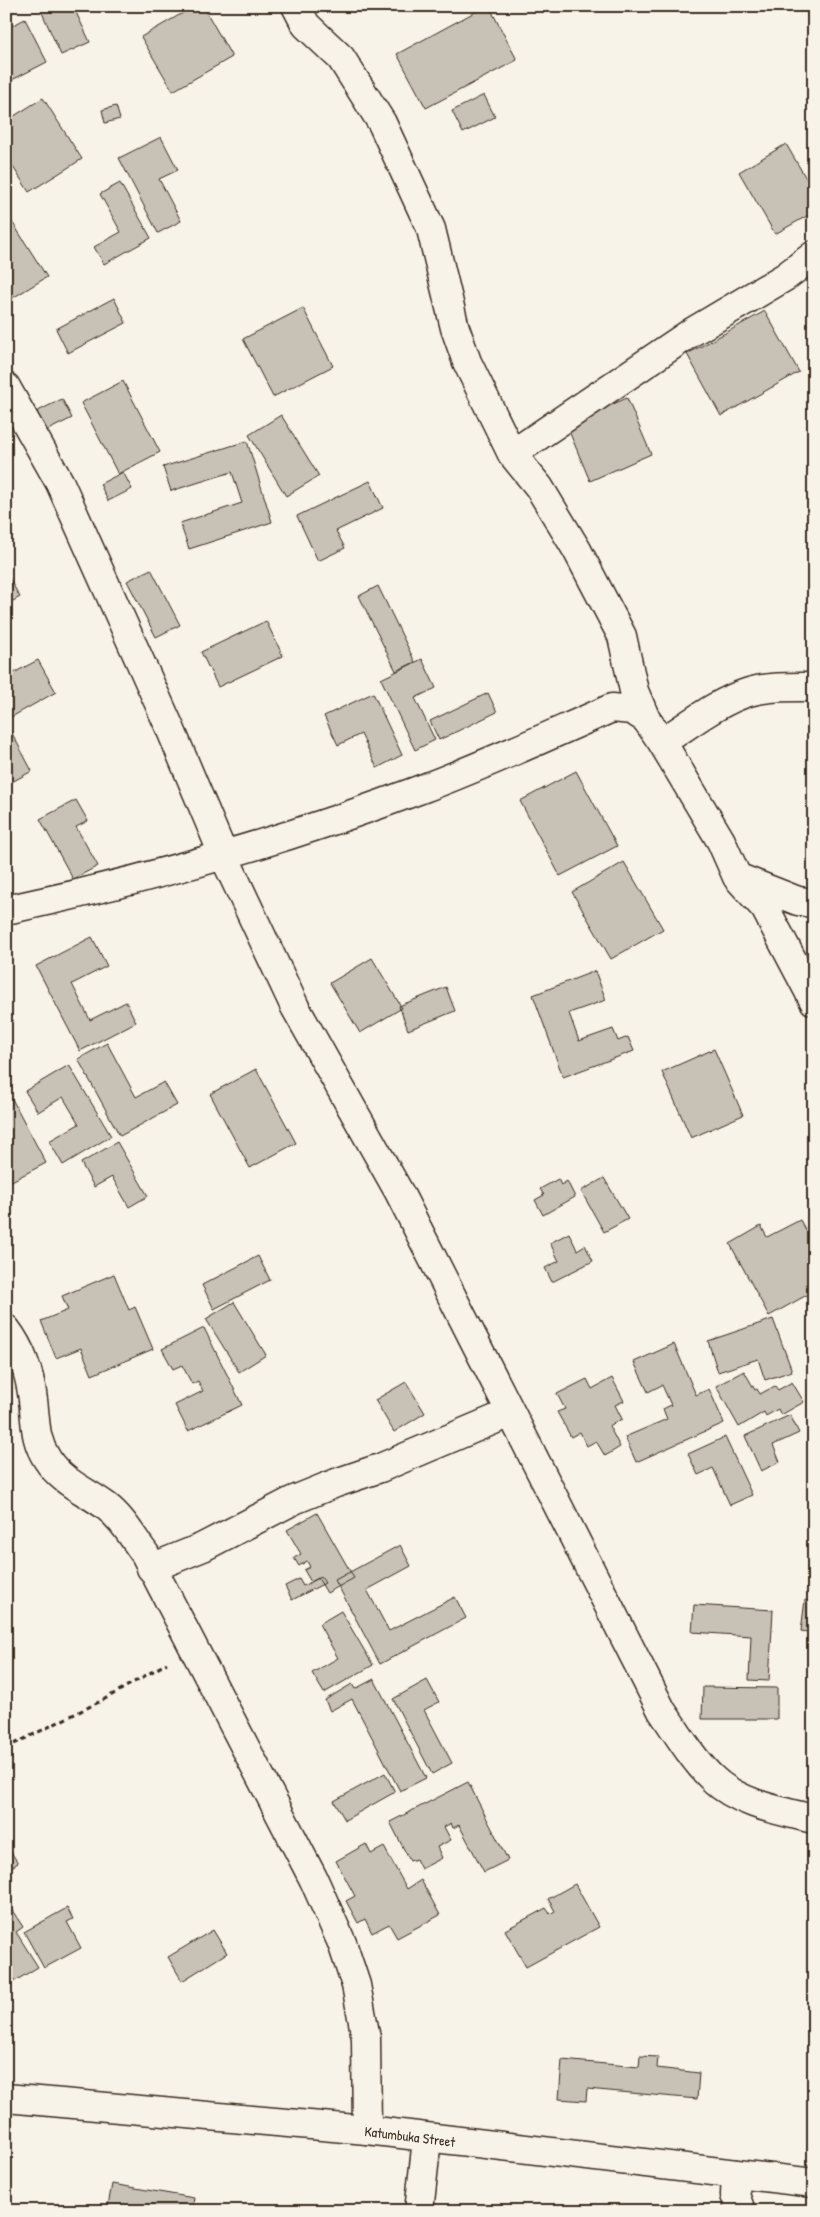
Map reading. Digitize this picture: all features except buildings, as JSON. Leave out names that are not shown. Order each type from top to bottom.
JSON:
[{"type":"street","points":[[296,6],[306,25],[340,58],[382,123],[431,229],[455,328],[467,362],[512,454],[539,487],[577,550],[622,636],[634,691],[646,719],[662,742],[721,841],[737,877],[765,908],[814,1002]]},
{"type":"street","points":[[512,454],[692,332],[786,278],[814,255]]},
{"type":"street","points":[[6,387],[60,483],[170,728],[223,854],[295,1007],[399,1192],[662,1711],[704,1768],[728,1790],[748,1800],[814,1819]]},
{"type":"street","points":[[662,742],[724,703],[749,692],[779,687],[814,686]]},
{"type":"street","points":[[6,910],[138,878],[223,854],[423,788],[612,708],[632,710],[646,719]]},
{"type":"street","points":[[737,877],[798,901],[814,904]]},
{"type":"street","points":[[6,1329],[26,1362],[33,1400],[36,1436],[46,1458],[62,1477],[107,1507],[120,1519],[145,1554],[312,1878],[342,1943],[356,1985],[366,2038],[368,2130]]},
{"type":"street","points":[[151,1568],[203,1547],[294,1500],[380,1468],[510,1413]]},
{"type":"street","name":"Katumbuka Street","points":[[6,2098],[368,2130],[427,2139],[814,2184]]},
{"type":"street","points":[[419,2211],[427,2139]]},
{"type":"street","points":[[736,2174],[735,2195],[741,2211]]},
{"type":"path","points":[[6,1748],[103,1700],[150,1674],[192,1646]]},
{"type":"path","points":[[814,1982],[810,2014],[814,2025]]}]
